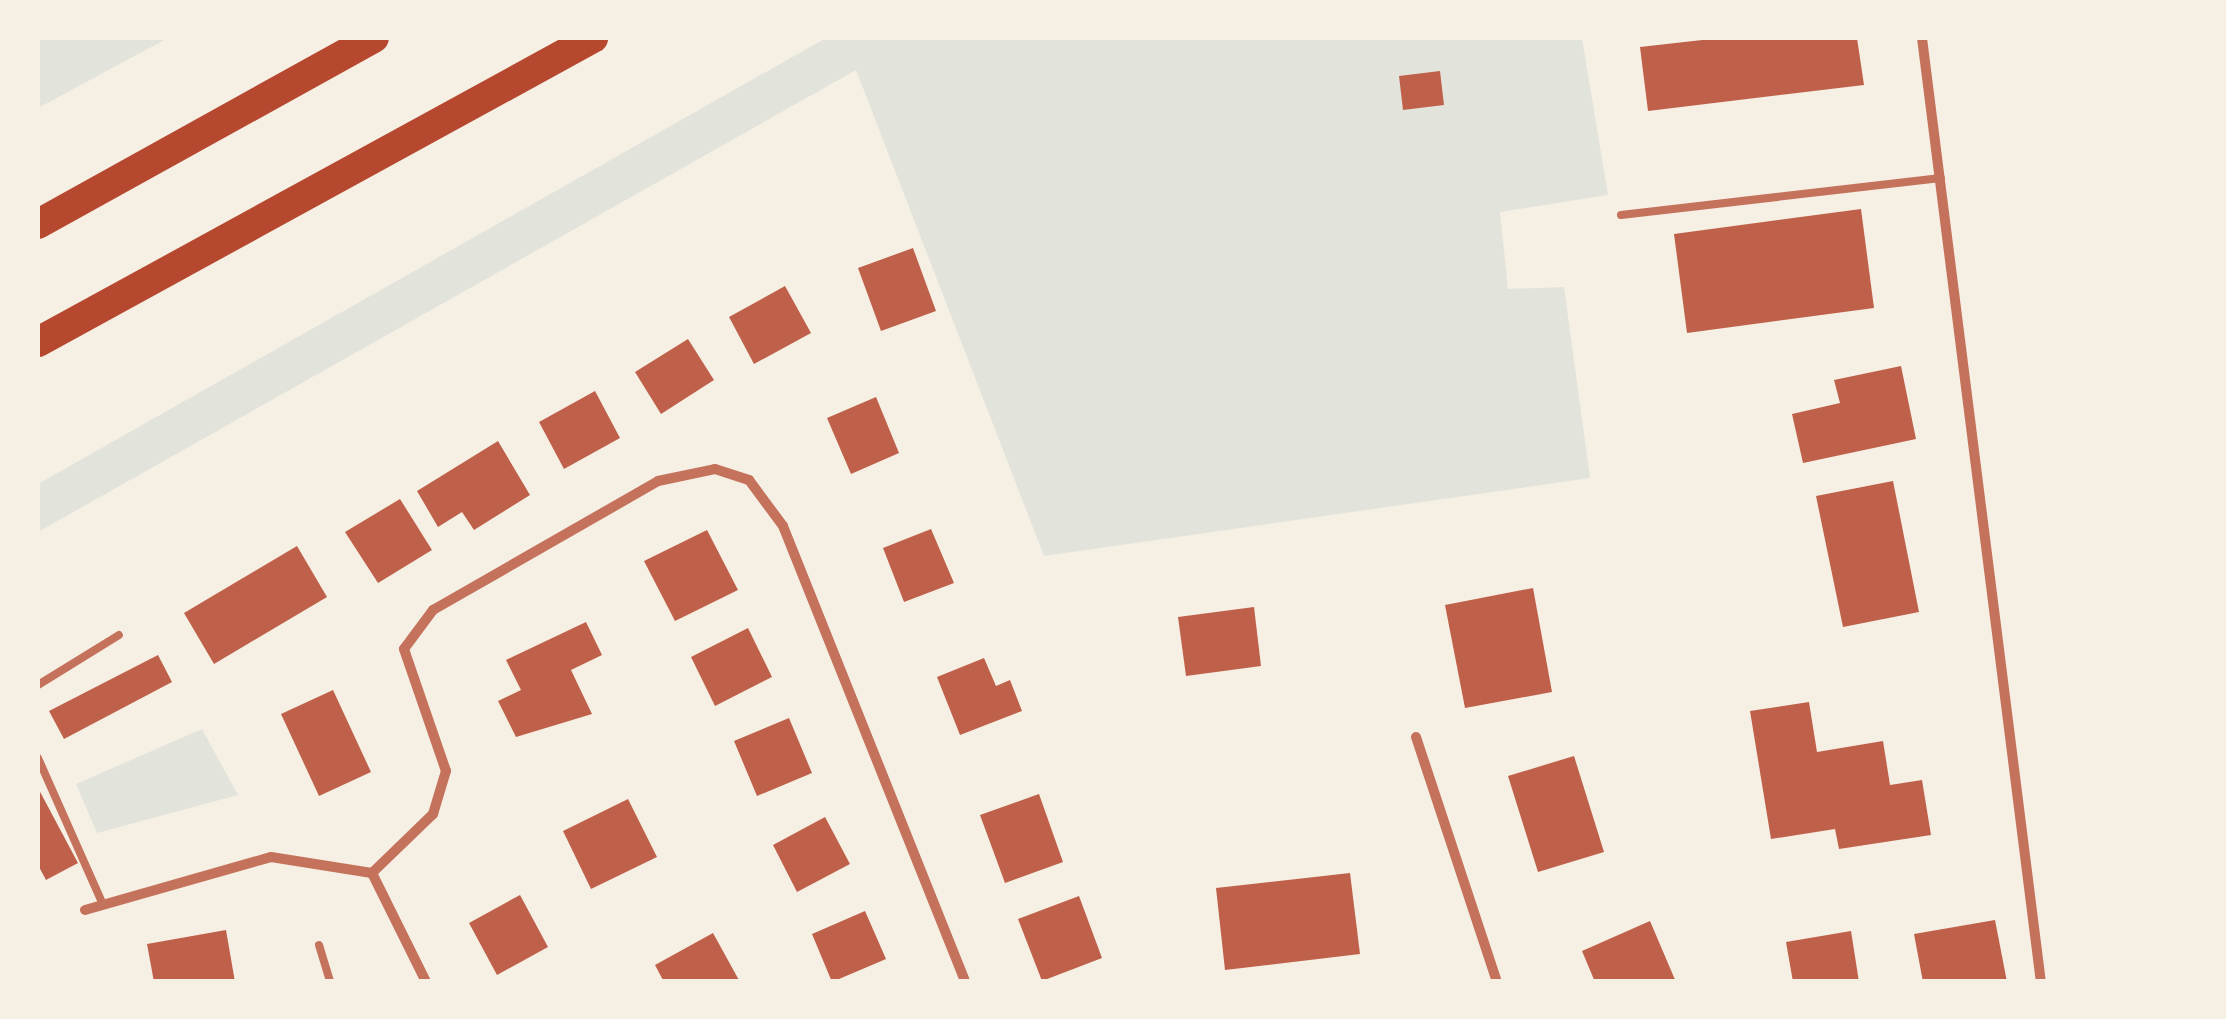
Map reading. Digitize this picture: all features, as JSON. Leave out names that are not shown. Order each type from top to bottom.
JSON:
[{"type":"highway","points":[[38,224],[374,38]]},
{"type":"highway","points":[[38,342],[593,38]]},
{"type":"street","points":[[1922,38],[2041,982]]},
{"type":"street","points":[[372,872],[433,814],[446,771],[404,650],[434,610],[658,481],[715,470],[750,480],[783,526],[965,982]]},
{"type":"street","points":[[1416,736],[1497,982]]},
{"type":"street","points":[[85,910],[271,856],[372,872]]},
{"type":"street","points":[[372,872],[426,982]]},
{"type":"lane","points":[[1620,216],[1941,178]]},
{"type":"lane","points":[[38,685],[119,635]]},
{"type":"lane","points":[[38,758],[103,905]]},
{"type":"lane","points":[[318,945],[330,982]]},
{"type":"shaded area","points":[[38,38],[168,38],[38,108]]},
{"type":"shaded area","points":[[826,38],[1582,38],[1608,195],[1500,212],[1508,289],[1564,287],[1590,478],[1044,556],[856,70],[38,532],[38,484]]},
{"type":"shaded area","points":[[202,729],[238,795],[97,833],[76,784]]},
{"type":"building","points":[[1720,38],[1857,38],[1864,85],[1648,111],[1640,47]]},
{"type":"building","points":[[1440,71],[1444,105],[1403,110],[1399,76]]},
{"type":"building","points":[[1861,209],[1874,308],[1687,333],[1674,234]]},
{"type":"building","points":[[913,248],[936,311],[881,331],[858,268]]},
{"type":"building","points":[[785,286],[811,333],[754,364],[729,317]]},
{"type":"building","points":[[688,339],[714,380],[661,414],[635,372]]},
{"type":"building","points":[[1901,366],[1916,439],[1803,463],[1792,414],[1840,403],[1834,380]]},
{"type":"building","points":[[595,391],[620,438],[564,469],[539,422]]},
{"type":"building","points":[[876,397],[899,453],[851,474],[827,418]]},
{"type":"building","points":[[498,441],[530,495],[474,530],[462,512],[438,527],[417,491]]},
{"type":"building","points":[[1893,481],[1919,612],[1843,627],[1816,496]]},
{"type":"building","points":[[400,499],[432,550],[378,583],[345,532]]},
{"type":"building","points":[[931,529],[954,583],[904,602],[883,548]]},
{"type":"building","points":[[707,530],[738,590],[675,621],[644,561]]},
{"type":"building","points":[[297,546],[327,597],[214,664],[184,613]]},
{"type":"building","points":[[1533,588],[1552,692],[1465,708],[1445,605]]},
{"type":"building","points":[[1254,607],[1261,666],[1186,676],[1178,617]]},
{"type":"building","points":[[586,622],[602,655],[571,670],[592,714],[516,737],[498,701],[521,690],[506,660]]},
{"type":"building","points":[[748,628],[772,677],[715,706],[691,657]]},
{"type":"building","points":[[158,655],[172,682],[64,739],[49,711]]},
{"type":"building","points":[[984,658],[996,686],[1010,680],[1022,711],[960,735],[937,677]]},
{"type":"building","points":[[333,690],[371,772],[319,796],[281,714]]},
{"type":"building","points":[[1809,702],[1817,752],[1883,741],[1890,785],[1922,780],[1931,835],[1839,849],[1835,829],[1771,839],[1750,711]]},
{"type":"building","points":[[789,718],[812,773],[757,796],[734,741]]},
{"type":"building","points":[[1574,756],[1604,852],[1538,872],[1508,776]]},
{"type":"building","points":[[38,788],[78,863],[46,880],[38,865]]},
{"type":"building","points":[[1039,794],[1063,862],[1005,883],[980,815]]},
{"type":"building","points":[[628,799],[657,857],[591,889],[563,831]]},
{"type":"building","points":[[825,817],[850,864],[797,892],[773,845]]},
{"type":"building","points":[[1350,873],[1360,954],[1225,970],[1216,888]]},
{"type":"building","points":[[520,895],[548,947],[497,975],[469,923]]},
{"type":"building","points":[[1079,896],[1102,958],[1042,981],[1018,919]]},
{"type":"building","points":[[865,911],[886,959],[832,982],[812,934]]},
{"type":"building","points":[[1995,920],[2007,982],[1923,982],[1914,934]]},
{"type":"building","points":[[1650,921],[1676,982],[1595,982],[1582,951]]},
{"type":"building","points":[[226,930],[235,982],[154,982],[147,944]]},
{"type":"building","points":[[1851,931],[1859,982],[1793,982],[1786,942]]},
{"type":"building","points":[[713,933],[740,982],[664,982],[655,965]]}]
